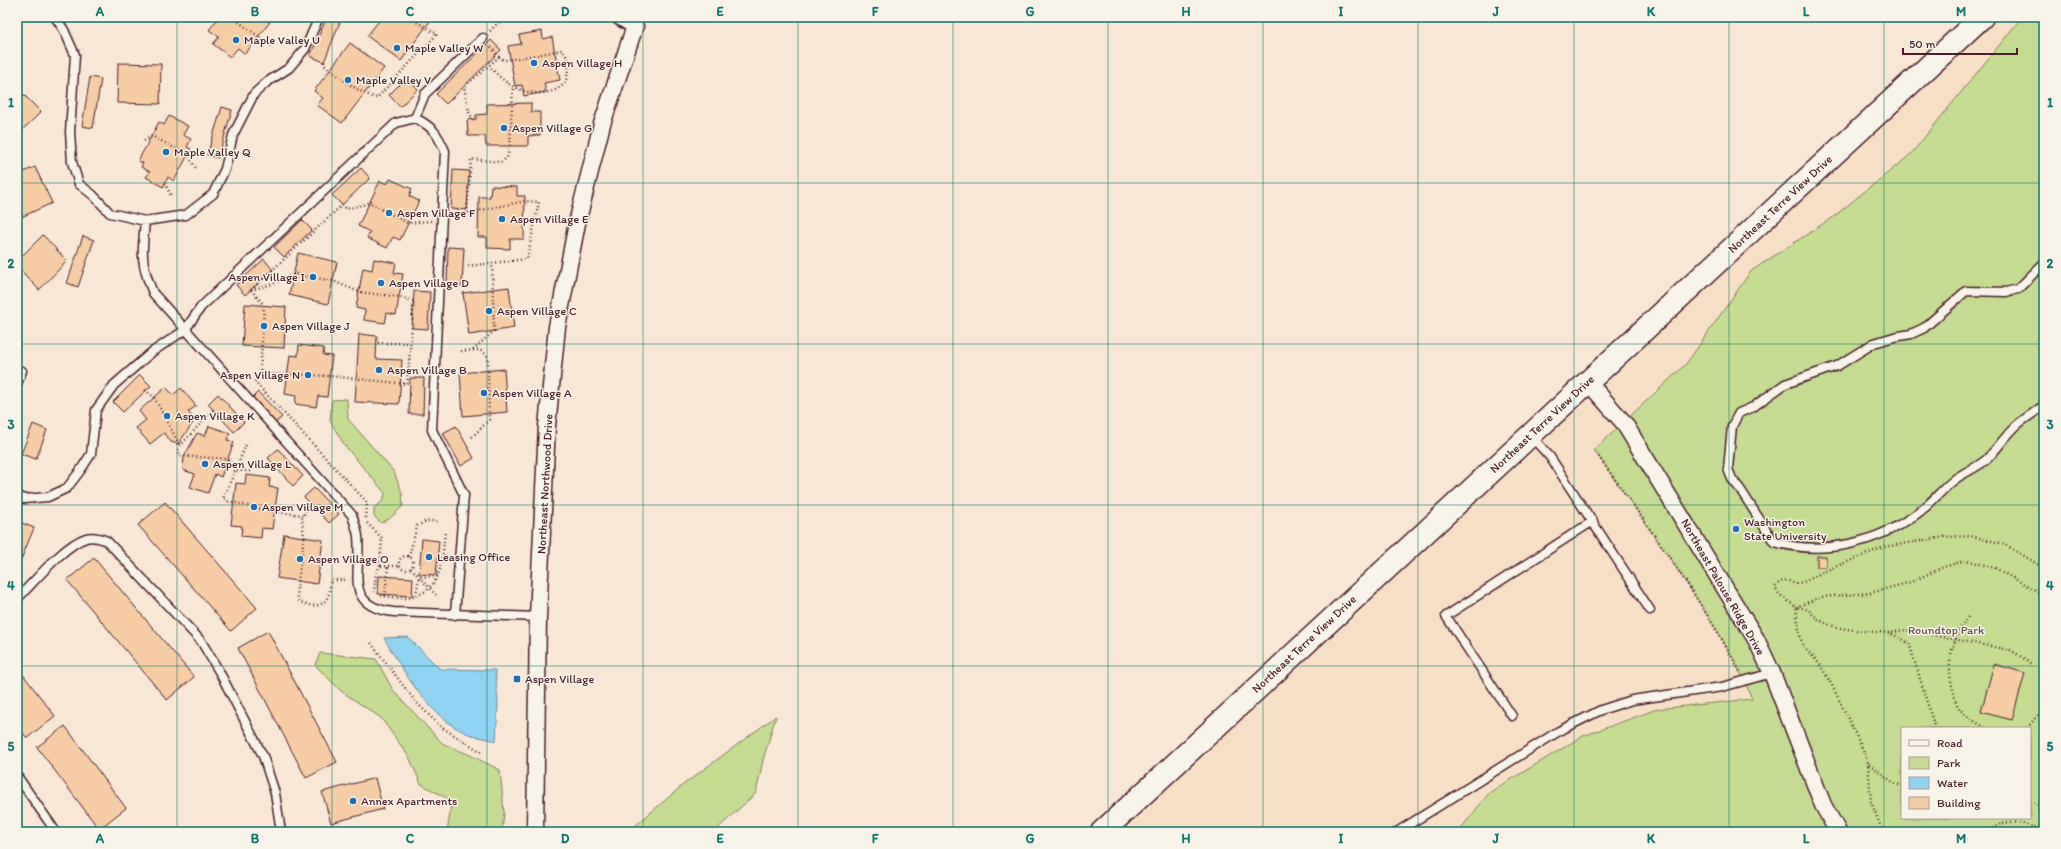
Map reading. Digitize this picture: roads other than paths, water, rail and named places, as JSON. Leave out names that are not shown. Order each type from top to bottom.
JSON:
[{"type":"main road","name":"Northeast Terre View Drive","points":[[1102,832],[1982,17]]},
{"type":"street","name":"Northeast Northwood Drive","points":[[535,832],[538,617],[547,426],[557,328],[577,223],[602,124],[635,26],[620,17]]},
{"type":"street","name":"Northeast Palouse Ridge Drive","points":[[1588,382],[1624,423],[1738,607],[1756,639],[1772,673],[1820,798],[1838,832]]},
{"type":"lane","points":[[55,17],[64,30],[75,55],[70,132],[72,162],[79,184],[93,195],[110,213],[145,221],[186,215],[213,194],[225,169],[233,135],[254,94],[267,82],[289,68],[305,49],[319,17]]},
{"type":"lane","points":[[415,118],[425,94],[483,38]]},
{"type":"lane","points":[[17,496],[24,498],[48,497],[67,488],[80,472],[91,454],[96,410],[114,385],[152,352],[185,330],[201,307],[396,123],[415,118],[429,125],[438,135],[444,151],[432,430],[464,495],[455,615]]},
{"type":"lane","points":[[145,221],[142,253],[144,271],[154,293],[185,330],[352,515],[358,536],[358,581],[362,598],[370,606],[381,610],[455,615],[538,617]]},
{"type":"lane","points":[[2044,263],[2018,289],[2006,292],[1966,291],[1924,328],[1911,334],[1874,343],[1837,366],[1785,384],[1753,407],[1739,413],[1732,426],[1728,469],[1732,479],[1774,542],[1809,549],[1842,547],[1867,540],[1901,525],[1920,512],[1955,479],[1970,471],[1987,458],[2018,424],[2044,405]]},
{"type":"lane","points":[[17,384],[22,371]]},
{"type":"lane","points":[[1530,435],[1550,457],[1650,610]]},
{"type":"lane","points":[[1512,716],[1446,616],[1593,521]]},
{"type":"lane","points":[[17,599],[69,547],[86,538],[98,538],[107,541],[201,641],[220,672],[263,756],[275,793],[281,832]]},
{"type":"lane","points":[[1398,832],[1559,731],[1601,710],[1632,700],[1722,687],[1772,673]]},
{"type":"lane","points":[[17,776],[56,832]]},
{"type":"water","points":[[408,637],[440,669],[495,670],[498,703],[496,741],[466,733],[453,726],[429,705],[409,679],[384,638]]},
{"type":"place","name":"Maple Valley U","points":[[236,40]]},
{"type":"place","name":"Maple Valley W","points":[[397,48]]},
{"type":"place","name":"Aspen Village H","points":[[534,63]]},
{"type":"place","name":"Maple Valley V","points":[[348,80]]},
{"type":"place","name":"Aspen Village G","points":[[504,128]]},
{"type":"place","name":"Maple Valley Q","points":[[166,152]]},
{"type":"place","name":"Aspen Village F","points":[[389,213]]},
{"type":"place","name":"Aspen Village E","points":[[502,219]]},
{"type":"place","name":"Aspen Village I","points":[[313,277]]},
{"type":"place","name":"Aspen Village D","points":[[381,283]]},
{"type":"place","name":"Aspen Village C","points":[[489,311]]},
{"type":"place","name":"Aspen Village J","points":[[264,326]]},
{"type":"place","name":"Aspen Village B","points":[[379,370]]},
{"type":"place","name":"Aspen Village N","points":[[308,375]]},
{"type":"place","name":"Aspen Village A","points":[[484,393]]},
{"type":"place","name":"Aspen Village K","points":[[167,416]]},
{"type":"place","name":"Aspen Village L","points":[[205,464]]},
{"type":"place","name":"Aspen Village M","points":[[254,507]]},
{"type":"place","name":"Washington State University","points":[[1736,529]]},
{"type":"place","name":"Leasing Office","points":[[429,557]]},
{"type":"place","name":"Aspen Village O","points":[[300,559]]},
{"type":"place","name":"Aspen Village","points":[[517,679]]},
{"type":"place","name":"Annex Apartments","points":[[353,801]]},
{"type":"park label","name":"Roundtop Park","points":[[1946,630]]}]
